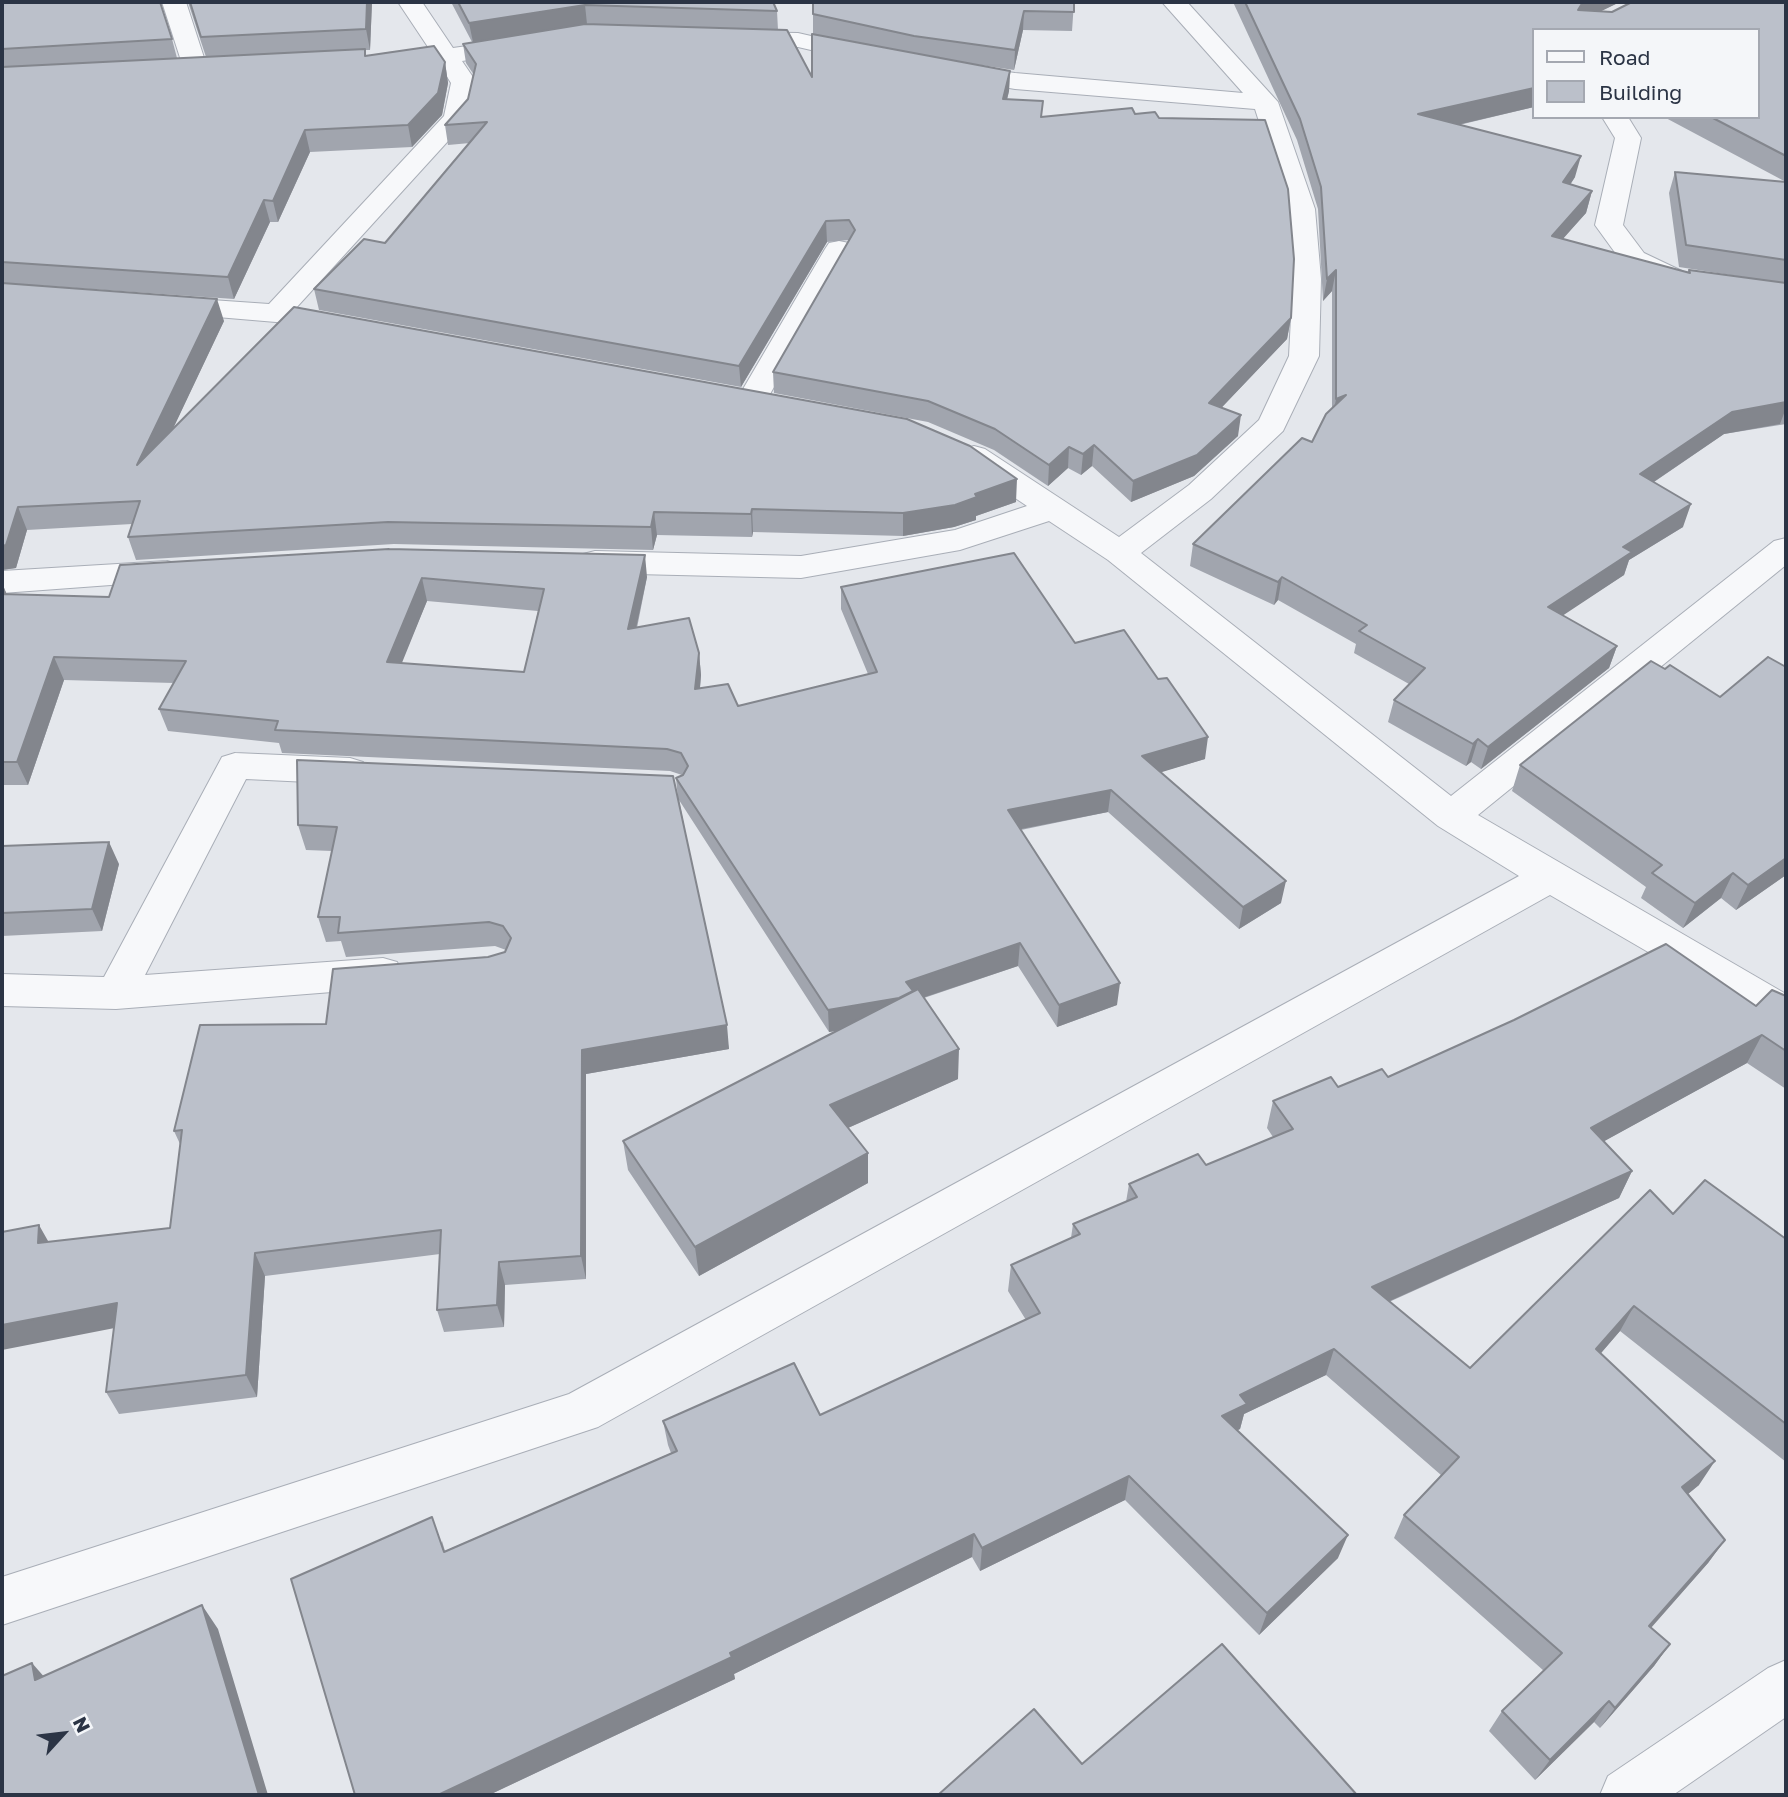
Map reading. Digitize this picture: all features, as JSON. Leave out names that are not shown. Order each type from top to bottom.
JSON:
[{"type":"street","points":[[174,2],[196,70]]},
{"type":"street","points":[[276,313],[456,118],[464,83],[410,2]]},
{"type":"street","points":[[1120,553],[1200,492],[1272,424],[1304,356],[1307,279],[1301,209],[1265,102],[1174,2]]},
{"type":"street","points":[[719,38],[798,40],[887,60]]},
{"type":"street","points":[[363,61],[446,57],[536,42]]},
{"type":"street","points":[[170,71],[224,68]]},
{"type":"street","points":[[938,69],[1015,81],[1265,102]]},
{"type":"street","points":[[1616,119],[1628,138],[1620,186],[1609,225],[1634,259],[1677,280],[1786,295]]},
{"type":"street","points":[[752,401],[839,249]]},
{"type":"street","points":[[139,304],[276,313],[371,330]]},
{"type":"street","points":[[948,445],[982,459],[1051,509],[1120,553],[1451,816],[1550,877],[1786,1013]]},
{"type":"street","points":[[570,562],[801,567],[960,540],[1051,509]]},
{"type":"street","points":[[1451,816],[1786,548]]},
{"type":"street","points":[[2,582],[191,570]]},
{"type":"street","points":[[116,993],[234,766],[384,773]]},
{"type":"street","points":[[2,1601],[581,1412],[1550,877]]},
{"type":"street","points":[[2,990],[116,993],[413,970]]},
{"type":"street","points":[[1627,1795],[1786,1686]]},
{"type":"building","points":[[2,2],[160,2],[172,39],[2,49]]},
{"type":"building","points":[[190,2],[367,2],[366,29],[201,37]]},
{"type":"building","points":[[458,2],[773,2],[777,11],[585,5],[469,23]]},
{"type":"building","points":[[813,2],[1074,2],[1074,12],[1024,11],[1015,50],[914,36],[813,14]]},
{"type":"building","points":[[1245,2],[1583,2],[1578,10],[1612,12],[1632,2],[1786,2],[1786,156],[1715,119],[1760,119],[1760,28],[1532,28],[1532,88],[1418,114],[1581,156],[1563,182],[1592,191],[1552,236],[1690,273],[1689,270],[1786,283],[1786,402],[1732,412],[1640,474],[1691,504],[1623,547],[1632,552],[1548,607],[1617,646],[1488,747],[1478,739],[1473,744],[1394,700],[1425,668],[1359,631],[1367,625],[1282,577],[1278,582],[1193,544],[1302,438],[1312,442],[1326,414],[1346,395],[1336,399],[1336,270],[1327,279],[1321,187],[1300,119]]},
{"type":"building","points":[[585,24],[787,30],[812,77],[812,34],[1010,71],[1003,99],[1043,101],[1041,117],[1132,108],[1135,114],[1155,112],[1159,118],[1265,120],[1288,189],[1294,259],[1291,318],[1209,403],[1241,415],[1197,455],[1133,481],[1094,445],[1083,454],[1069,447],[1049,465],[995,429],[928,401],[773,372],[855,230],[849,220],[826,221],[739,366],[314,289],[364,239],[385,243],[487,122],[445,125],[468,99],[476,64],[463,44]]},
{"type":"building","points":[[434,46],[445,62],[438,93],[408,125],[305,130],[273,201],[264,200],[228,277],[2,262],[2,67],[365,49],[365,56]]},
{"type":"building","points":[[1675,172],[1786,182],[1786,260],[1686,245]]},
{"type":"building","points":[[2,283],[217,299],[137,465],[294,307],[907,419],[970,446],[1017,479],[975,494],[977,497],[955,505],[903,513],[752,509],[751,514],[654,512],[651,527],[388,522],[128,537],[140,501],[18,507],[6,545],[2,546]]},
{"type":"building","points":[[389,549],[645,555],[628,629],[689,618],[699,653],[695,689],[728,684],[738,706],[877,672],[841,587],[1014,553],[1075,643],[1124,630],[1158,679],[1167,678],[1208,737],[1142,756],[1286,881],[1243,907],[1111,790],[1008,810],[1120,983],[1059,1005],[1020,943],[906,982],[913,991],[899,998],[828,1010],[676,778],[683,775],[688,766],[681,753],[667,749],[275,730],[278,721],[159,709],[186,661],[54,657],[17,762],[2,762],[2,594],[109,597],[120,565]],"holes":[[[422,578],[544,589],[524,672],[387,662]]]},
{"type":"building","points":[[1768,657],[1786,667],[1786,858],[1748,885],[1733,873],[1695,903],[1652,873],[1662,865],[1520,765],[1651,661],[1665,669],[1670,665],[1720,697]]},
{"type":"building","points":[[297,760],[673,776],[727,1025],[582,1050],[581,1256],[499,1262],[497,1305],[437,1310],[441,1230],[255,1253],[246,1375],[106,1392],[117,1303],[2,1325],[2,1232],[39,1225],[38,1243],[170,1228],[182,1130],[174,1131],[200,1025],[326,1024],[333,969],[488,957],[505,952],[511,938],[503,926],[489,922],[338,933],[340,917],[318,917],[337,827],[298,825]]},
{"type":"building","points":[[109,842],[92,909],[2,913],[2,846]]},
{"type":"building","points":[[1666,944],[1756,1006],[1772,990],[1786,996],[1786,1051],[1762,1035],[1591,1128],[1632,1171],[1372,1287],[1470,1368],[1650,1190],[1673,1214],[1705,1180],[1786,1239],[1786,1424],[1634,1306],[1596,1349],[1715,1461],[1682,1487],[1725,1540],[1649,1626],[1670,1644],[1615,1708],[1609,1701],[1550,1760],[1502,1711],[1562,1653],[1404,1515],[1459,1457],[1334,1349],[1240,1395],[1247,1404],[1222,1416],[1348,1535],[1267,1613],[1129,1476],[982,1548],[974,1534],[730,1653],[732,1657],[438,1795],[355,1795],[291,1579],[432,1517],[444,1552],[677,1451],[663,1421],[794,1363],[820,1415],[1040,1313],[1011,1265],[1080,1234],[1073,1224],[1137,1197],[1129,1184],[1198,1154],[1206,1165],[1293,1129],[1273,1101],[1331,1077],[1338,1087],[1382,1069],[1388,1077],[1514,1020]]},
{"type":"building","points":[[918,989],[959,1049],[830,1105],[868,1153],[695,1247],[623,1141]]},
{"type":"building","points":[[202,1605],[259,1795],[2,1795],[2,1676],[32,1663],[35,1680]]},
{"type":"building","points":[[1222,1644],[1357,1795],[938,1795],[1034,1709],[1082,1764]]}]
